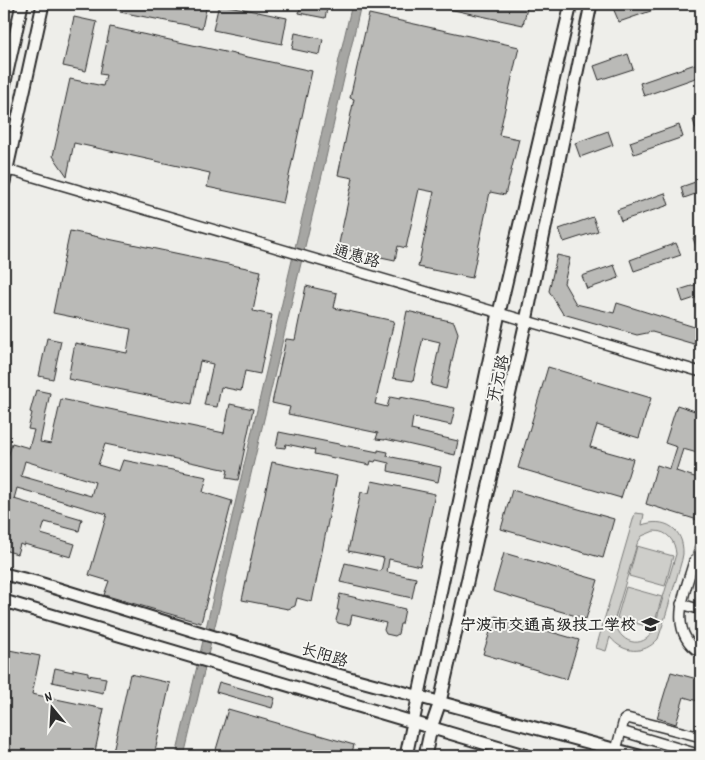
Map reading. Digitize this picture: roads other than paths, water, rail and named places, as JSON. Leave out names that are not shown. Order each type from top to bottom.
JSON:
[{"type":"main road","points":[[4,86],[22,4]]},
{"type":"main road","points":[[5,174],[43,4]]},
{"type":"main road","name":"开元路","points":[[406,756],[499,312],[570,4]]},
{"type":"main road","name":"开元路","points":[[426,756],[431,728],[440,702],[526,320],[591,4]]},
{"type":"main road","name":"长阳路","points":[[4,574],[36,582],[331,673],[639,756]]},
{"type":"main road","points":[[4,601],[527,756]]},
{"type":"street","name":"通惠路","points":[[5,174],[17,172],[701,372]]},
{"type":"street","points":[[701,544],[699,558],[694,561],[681,604],[680,622],[684,634],[692,646],[701,653]]},
{"type":"street","points":[[681,604],[699,608]]},
{"type":"street","points":[[616,750],[624,720],[630,718],[701,737]]},
{"type":"street","points":[[621,731],[701,755]]},
{"type":"place","name":"宁波市交通高级技工学校","points":[[650,624]]}]
